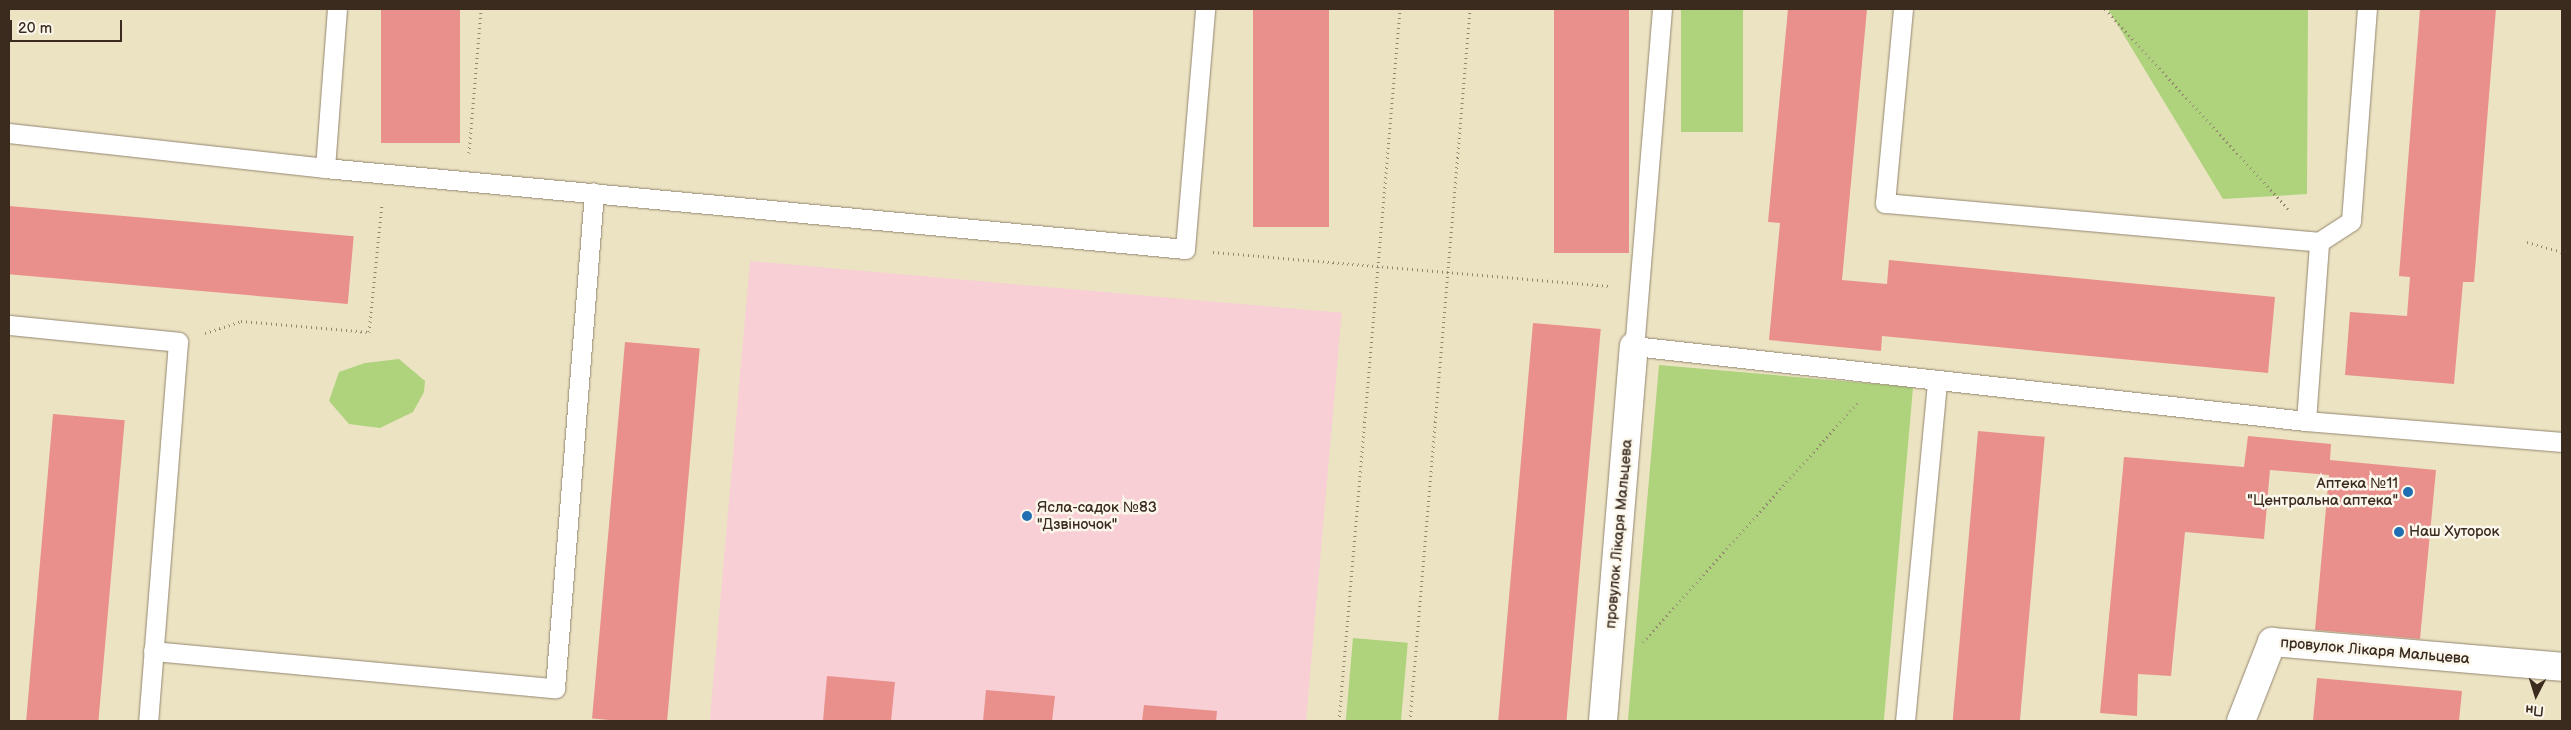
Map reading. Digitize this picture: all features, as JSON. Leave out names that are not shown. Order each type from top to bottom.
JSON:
[{"type":"street","name":"провулок Лікаря Мальцева","points":[[1603,721],[1634,346]]},
{"type":"street","name":"провулок Лікаря Мальцева","points":[[2241,721],[2272,642],[2562,667]]},
{"type":"lane","points":[[325,168],[337,9]]},
{"type":"lane","points":[[9,133],[325,168],[1185,249],[1205,9]]},
{"type":"lane","points":[[1662,9],[1634,346],[2306,421],[2562,442]]},
{"type":"lane","points":[[1903,9],[1885,203],[2319,242],[2351,221],[2367,9]]},
{"type":"lane","points":[[153,651],[555,688],[594,193]]},
{"type":"lane","points":[[2306,421],[2319,242]]},
{"type":"lane","points":[[9,324],[178,342],[148,721]]},
{"type":"lane","points":[[1905,721],[1937,380]]},
{"type":"path","points":[[466,181],[481,9]]},
{"type":"path","points":[[1339,721],[1400,9]]},
{"type":"path","points":[[1410,721],[1470,9]]},
{"type":"path","points":[[2105,9],[2319,242]]},
{"type":"path","points":[[178,342],[241,321],[369,332],[385,173]]},
{"type":"path","points":[[2527,242],[2562,252]]},
{"type":"path","points":[[1185,249],[1639,289]]},
{"type":"path","points":[[1606,684],[1883,374]]},
{"type":"shaded area","name":"Ясла-садок №83 \"Дзвіночок\"","points":[[750,261],[1342,313],[1306,721],[710,721]]},
{"type":"green space","points":[[1681,9],[1743,9],[1743,132],[1681,132]]},
{"type":"green space","points":[[2108,9],[2308,9],[2307,194],[2223,199]]},
{"type":"green space","points":[[399,359],[425,381],[424,392],[413,412],[380,428],[349,424],[329,401],[339,372],[365,363]]},
{"type":"green space","points":[[1659,365],[1913,387],[1884,721],[1628,721]]},
{"type":"green space","points":[[1353,638],[1408,643],[1401,721],[1346,721]]},
{"type":"building","points":[[381,9],[460,9],[460,143],[381,143]]},
{"type":"building","points":[[1253,9],[1329,9],[1329,227],[1253,227]]},
{"type":"building","points":[[1554,9],[1629,9],[1629,253],[1554,253]]},
{"type":"building","points":[[1788,9],[1867,9],[1842,280],[1887,284],[1889,260],[2275,297],[2268,373],[1882,336],[1881,351],[1769,340],[1780,223],[1768,222]]},
{"type":"building","points":[[2420,9],[2496,9],[2474,282],[2463,282],[2454,384],[2345,375],[2350,312],[2407,316],[2410,277],[2399,276]]},
{"type":"building","points":[[9,206],[354,236],[348,304],[9,274]]},
{"type":"building","points":[[1533,323],[1601,329],[1566,721],[1498,720]]},
{"type":"building","points":[[625,342],[700,349],[667,721],[620,721],[592,719]]},
{"type":"building","points":[[53,414],[125,420],[98,721],[26,721]]},
{"type":"building","points":[[1978,431],[2045,437],[2020,721],[1953,721]]},
{"type":"building","points":[[2248,436],[2331,444],[2330,460],[2436,470],[2420,639],[2315,630],[2329,475],[2270,470],[2264,539],[2185,532],[2171,676],[2138,674],[2137,716],[2100,713],[2124,457],[2244,467]]},
{"type":"building","points":[[827,676],[895,682],[891,721],[823,721]]},
{"type":"building","points":[[2317,678],[2462,691],[2459,721],[2313,721]]},
{"type":"building","points":[[986,690],[1055,696],[1052,721],[983,721]]},
{"type":"building","points":[[1144,705],[1217,711],[1216,721],[1142,721]]},
{"type":"place","name":"Аптека №11 \"Центральна аптека\"","points":[[2408,492]]},
{"type":"place","name":"Ясла-садок №83 \"Дзвіночок\"","points":[[1027,516]]},
{"type":"place","name":"Наш Хуторок","points":[[2399,532]]}]
